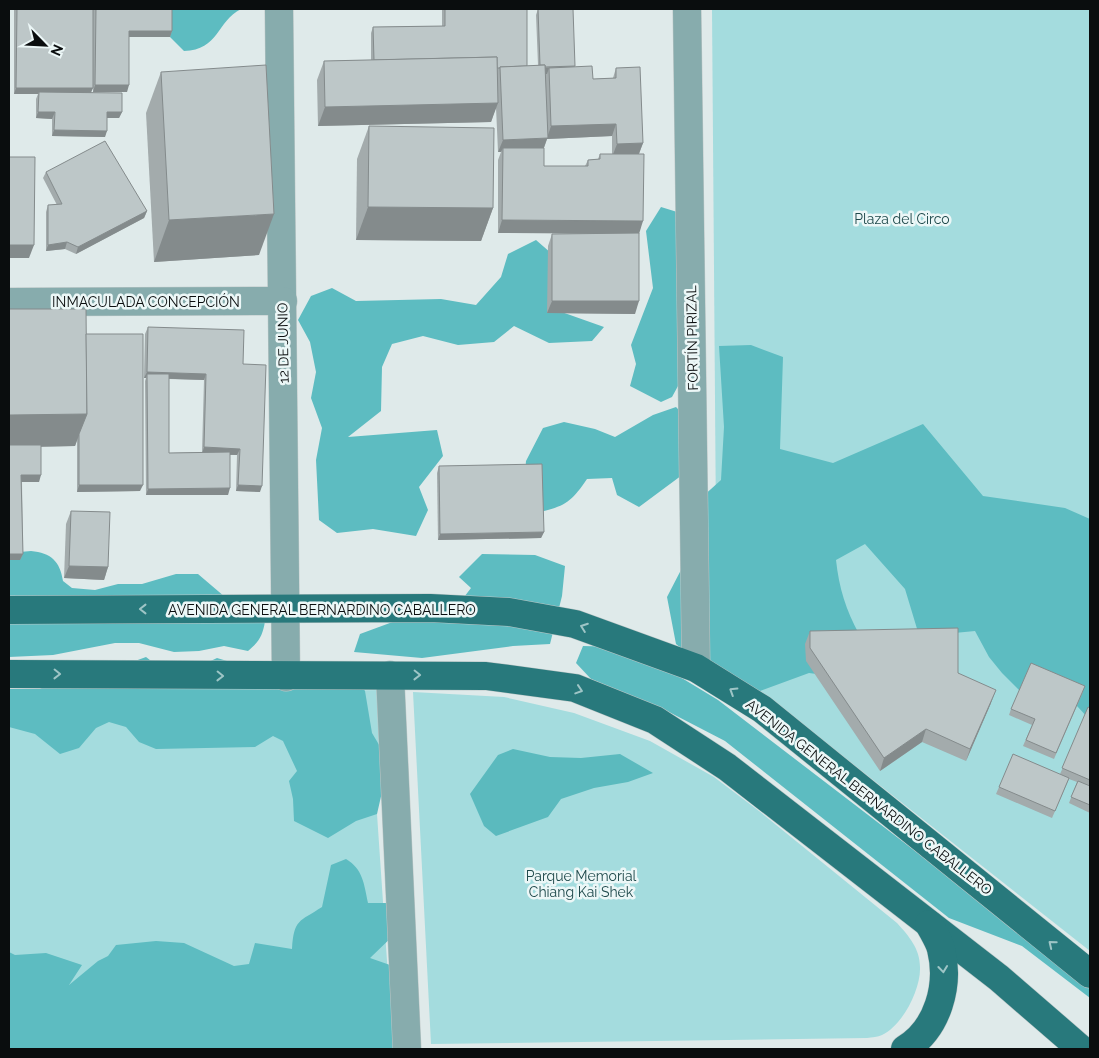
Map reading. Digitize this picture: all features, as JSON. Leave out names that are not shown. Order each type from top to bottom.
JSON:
[{"type":"main road","name":"AVENIDA GENERAL BERNARDINO CABALLERO","points":[[9,610],[430,608],[509,612],[575,624],[696,668],[762,709],[1090,974]]},
{"type":"main road","points":[[9,674],[486,676],[575,688],[656,720],[727,767],[999,978],[1079,1046]]},
{"type":"main road","points":[[905,1049],[927,1028],[940,1004],[945,976],[941,948],[928,923]]},
{"type":"street","name":"12 DE JUNIO","points":[[279,9],[286,676]]},
{"type":"street","name":"FORTÍN PIRIZAL","points":[[687,9],[696,668]]},
{"type":"street","name":"INMACULADA CONCEPCIÓN","points":[[9,302],[283,301]]},
{"type":"street","points":[[390,675],[407,1049]]},
{"type":"green space","name":"Plaza del Circo","points":[[712,9],[1090,9],[1090,951],[717,657]]},
{"type":"green space","points":[[382,690],[377,814],[393,1049],[9,1049],[9,695]]},
{"type":"green space","name":"Parque Memorial Chiang Kai Shek","points":[[413,692],[504,697],[574,713],[650,741],[714,777],[897,923],[906,933],[913,943],[920,960],[920,976],[914,996],[904,1015],[890,1030],[882,1035],[867,1038],[431,1044]]},
{"type":"shaded area","points":[[165,9],[241,9],[227,20],[217,34],[204,46],[184,51],[162,29]]},
{"type":"shaded area","points":[[661,207],[703,220],[702,272],[705,290],[702,342],[672,397],[661,402],[630,386],[636,364],[631,345],[653,288],[646,231]]},
{"type":"shaded area","points":[[536,240],[559,260],[556,310],[604,327],[592,341],[549,343],[514,326],[494,342],[458,345],[423,336],[392,344],[382,367],[381,411],[348,437],[437,430],[443,456],[419,487],[428,510],[416,536],[373,529],[337,533],[319,520],[316,460],[322,428],[311,398],[316,372],[310,342],[298,320],[311,296],[332,288],[356,301],[441,299],[476,305],[501,277],[508,254]]},
{"type":"shaded area","points":[[751,345],[783,357],[780,449],[833,463],[923,424],[983,496],[1065,508],[1090,519],[1090,720],[1077,706],[1024,695],[989,657],[975,631],[944,634],[918,632],[905,589],[865,544],[836,560],[844,598],[859,634],[839,677],[809,673],[760,691],[719,680],[676,644],[667,597],[682,568],[691,507],[721,480],[724,427],[719,346]]},
{"type":"shaded area","points":[[676,407],[703,435],[701,461],[639,507],[617,495],[612,478],[587,479],[568,502],[540,512],[524,486],[526,461],[543,428],[564,422],[595,429],[615,437],[653,415]]},
{"type":"shaded area","points":[[31,551],[44,554],[53,559],[60,568],[63,581],[72,588],[95,590],[118,584],[142,584],[176,574],[198,574],[225,597],[265,621],[263,630],[258,641],[248,651],[224,646],[199,651],[174,652],[139,643],[115,643],[53,655],[9,657],[9,560],[20,552]]},
{"type":"shaded area","points":[[482,554],[535,555],[565,566],[562,596],[550,644],[513,646],[422,658],[354,652],[360,634],[398,620],[445,622],[471,588],[459,577]]},
{"type":"shaded area","points":[[583,646],[621,647],[662,666],[718,700],[1090,985],[1090,998],[1022,946],[949,918],[725,741],[669,712],[591,679],[576,663]]},
{"type":"shaded area","points":[[146,657],[155,664],[198,667],[217,658],[244,666],[272,661],[306,663],[354,676],[365,691],[372,733],[394,770],[382,792],[377,814],[356,821],[328,838],[294,821],[293,799],[289,781],[297,771],[283,741],[273,736],[255,747],[156,749],[139,742],[126,727],[109,722],[96,728],[79,748],[60,754],[35,734],[9,727],[9,689],[40,689],[83,666],[124,665]]},
{"type":"shaded area","points":[[513,749],[550,757],[581,758],[620,754],[653,773],[628,782],[594,788],[561,799],[548,817],[496,836],[484,826],[470,794],[498,755]]},
{"type":"shaded area","points":[[346,859],[359,872],[364,883],[368,903],[388,903],[396,933],[370,958],[390,965],[397,1049],[9,1049],[9,952],[15,955],[46,953],[82,965],[69,985],[98,961],[108,956],[116,945],[156,941],[184,943],[234,966],[249,964],[255,943],[292,949],[296,926],[303,919],[322,907],[331,865]]},
{"type":"building","points":[[17,9],[93,9],[93,88],[16,88]]},
{"type":"building","points":[[96,9],[172,9],[172,31],[129,31],[129,85],[95,85]]},
{"type":"building","points":[[445,9],[527,9],[527,66],[497,68],[497,57],[374,60],[373,27],[445,26]]},
{"type":"building","points":[[538,9],[573,9],[575,66],[545,67],[545,65],[540,65]]},
{"type":"building","points":[[497,57],[498,103],[325,107],[324,61]]},
{"type":"building","points":[[266,65],[274,214],[169,220],[161,72]]},
{"type":"building","points":[[545,65],[548,138],[503,140],[500,67]]},
{"type":"building","points":[[592,66],[593,79],[616,78],[616,68],[640,67],[643,143],[617,144],[616,124],[551,126],[549,68]]},
{"type":"building","points":[[39,92],[122,93],[122,112],[107,112],[107,131],[54,130],[55,112],[38,112]]},
{"type":"building","points":[[369,126],[494,128],[493,208],[368,207]]},
{"type":"building","points":[[105,141],[147,211],[78,247],[67,242],[48,245],[48,205],[62,204],[46,172]]},
{"type":"building","points":[[503,148],[544,148],[544,166],[588,166],[588,160],[600,159],[600,154],[644,154],[643,221],[502,220]]},
{"type":"building","points":[[9,157],[35,157],[34,245],[9,245]]},
{"type":"building","points":[[639,233],[639,301],[552,301],[552,234]]},
{"type":"building","points":[[9,309],[86,309],[87,414],[9,415]]},
{"type":"building","points":[[148,327],[244,330],[243,364],[266,365],[262,486],[238,485],[240,449],[204,447],[206,374],[147,372]]},
{"type":"building","points":[[86,334],[143,334],[143,485],[79,485],[79,434],[87,414]]},
{"type":"building","points":[[147,374],[169,374],[169,453],[230,452],[230,488],[148,489]]},
{"type":"building","points":[[9,445],[41,445],[41,475],[21,475],[23,554],[9,554]]},
{"type":"building","points":[[542,464],[544,532],[440,534],[439,466]]},
{"type":"building","points":[[71,511],[110,512],[108,567],[69,566]]},
{"type":"building","points":[[958,628],[958,673],[996,690],[970,749],[926,729],[884,758],[810,648],[810,631]]},
{"type":"building","points":[[1031,663],[1085,686],[1056,753],[1026,740],[1035,719],[1011,709]]},
{"type":"building","points":[[1088,707],[1090,708],[1090,780],[1062,768]]},
{"type":"building","points":[[1013,754],[1069,778],[1055,811],[999,787]]},
{"type":"building","points":[[1078,781],[1090,786],[1090,805],[1071,797]]}]
